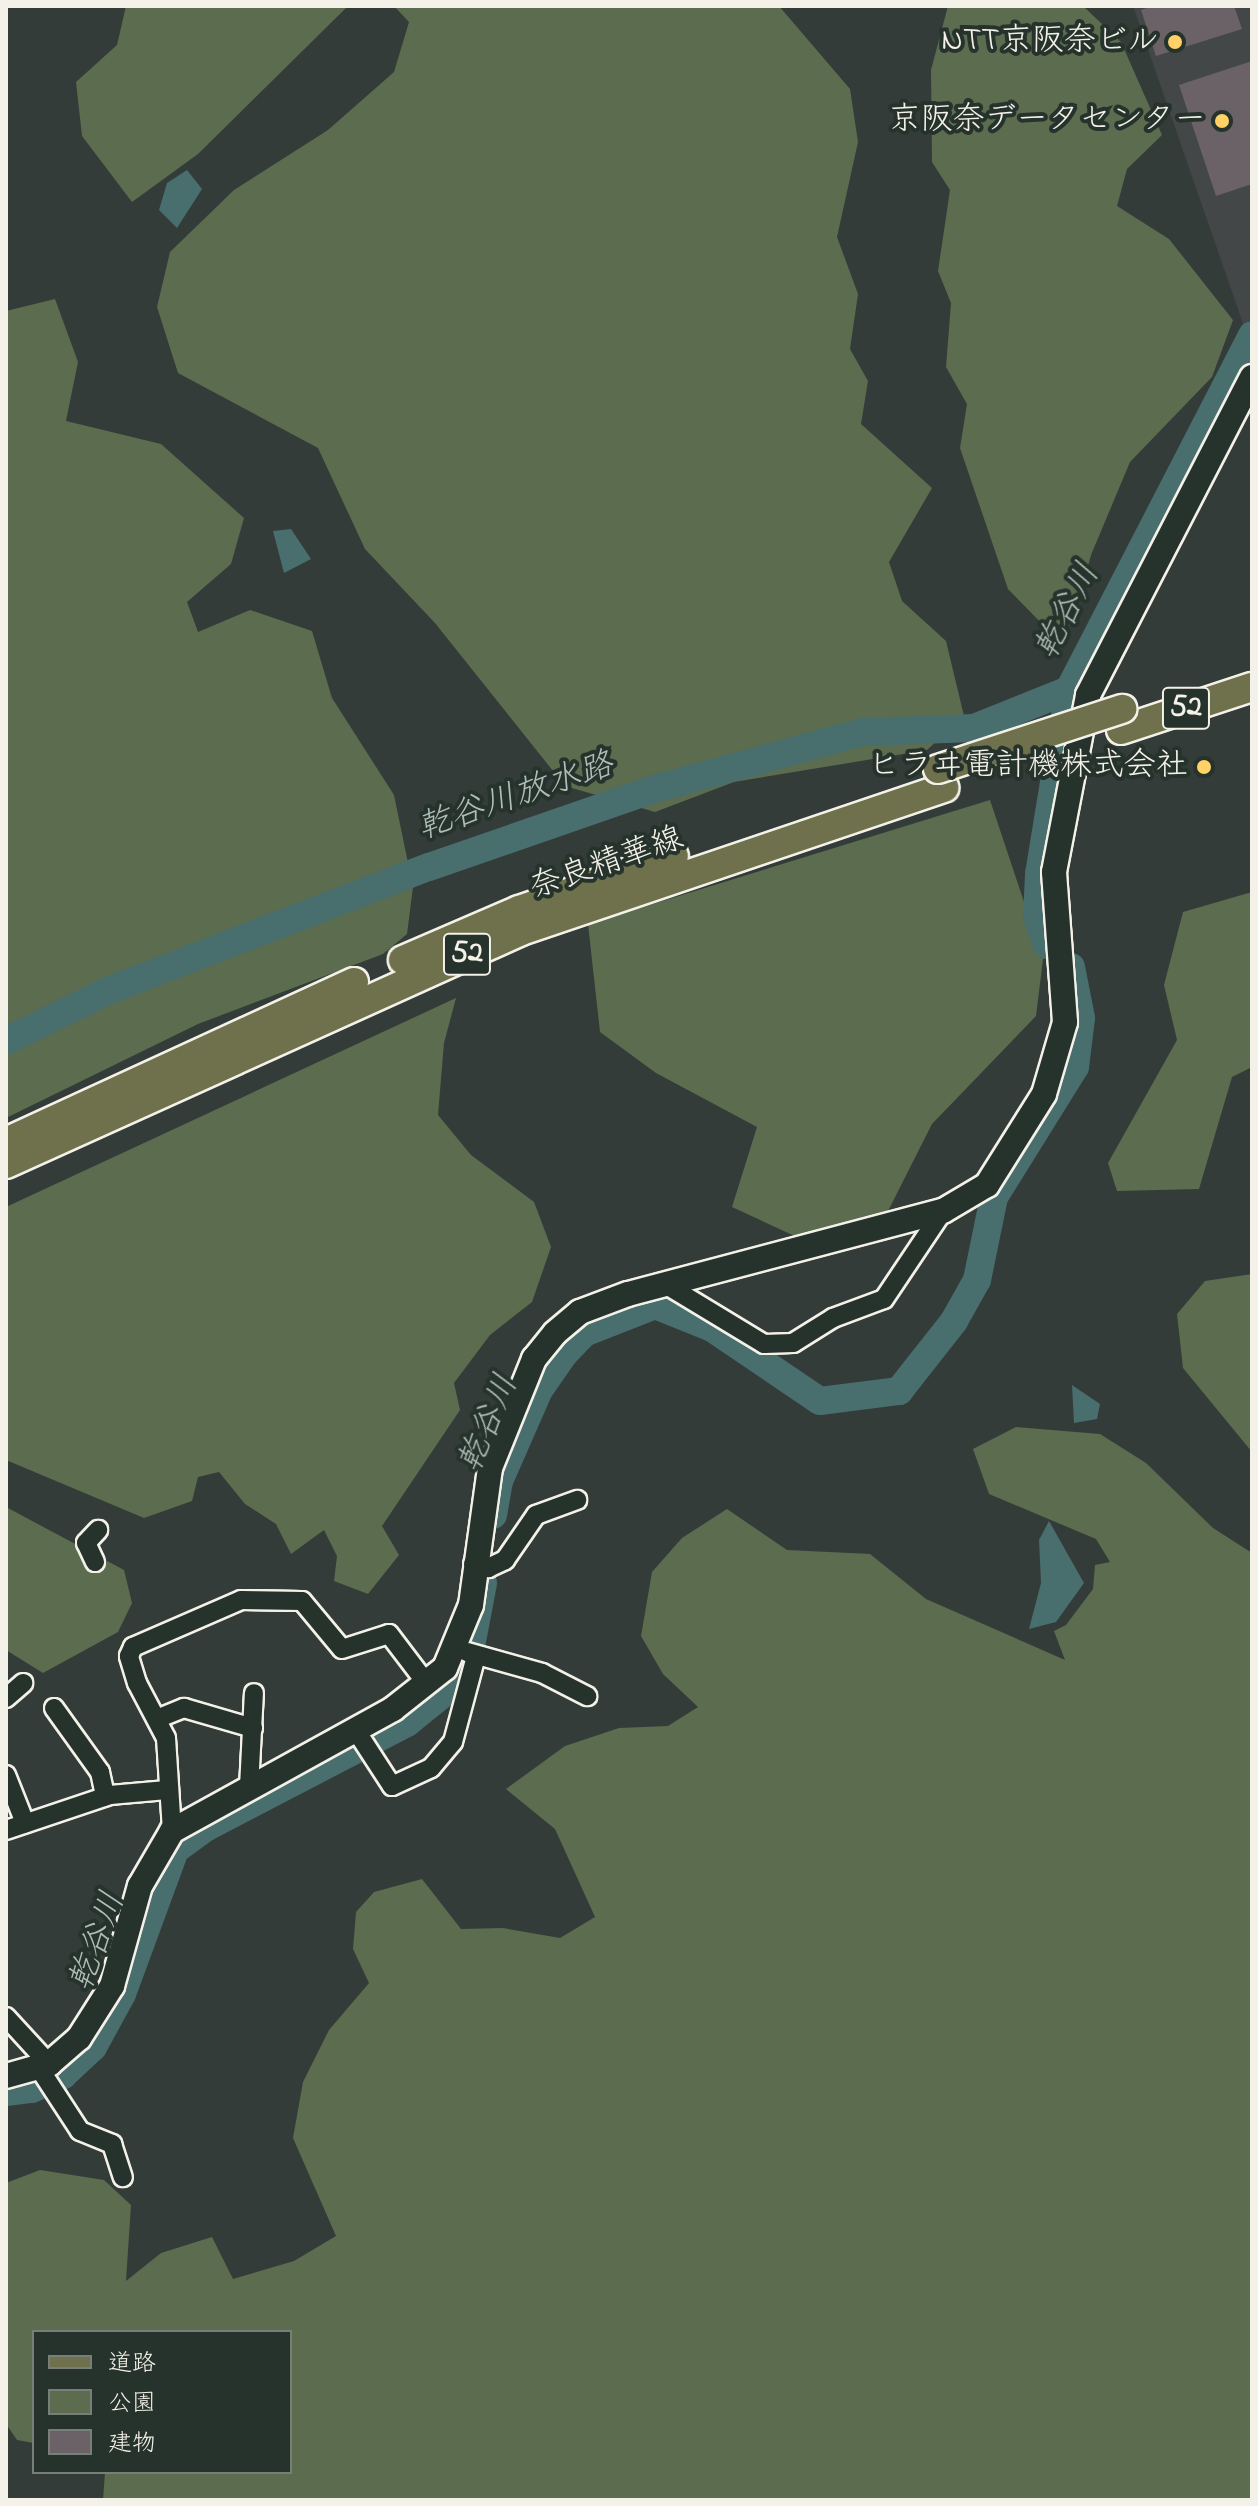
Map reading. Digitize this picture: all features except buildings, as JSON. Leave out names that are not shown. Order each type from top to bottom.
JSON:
[{"type":"main road","name":"奈良精華線","points":[[6,1142],[519,910],[1121,720],[1252,667]]},
{"type":"main road","name":"奈良精華線","points":[[1121,720],[1252,687]]},
{"type":"main road","name":"奈良精華線","points":[[6,1164],[521,931],[941,779]]},
{"type":"street","points":[[359,1738],[392,1786],[431,1768],[453,1742],[471,1605],[480,1566],[490,1468],[534,1359],[580,1312],[665,1284],[943,1211],[987,1185],[1049,1082],[1065,1022],[1054,872],[1088,695],[1252,377]]},
{"type":"street","points":[[665,1284],[764,1344],[793,1343],[833,1318],[884,1299],[943,1211]]},
{"type":"street","points":[[480,1566],[505,1560],[536,1515],[577,1500]]},
{"type":"street","points":[[95,1562],[86,1543],[98,1530]]},
{"type":"street","points":[[172,1831],[166,1738],[159,1718],[137,1683],[129,1650],[190,1618],[241,1600],[306,1601],[342,1649],[389,1634],[427,1684]]},
{"type":"street","points":[[6,2076],[45,2074],[79,2038],[112,1986],[140,1886],[172,1831],[249,1787],[359,1738],[465,1652]]},
{"type":"street","points":[[465,1652],[542,1673],[587,1696]]},
{"type":"street","points":[[6,1698],[23,1683]]},
{"type":"street","points":[[249,1787],[254,1693]]},
{"type":"street","points":[[54,1708],[100,1772],[105,1796]]},
{"type":"street","points":[[159,1718],[184,1708],[253,1728]]},
{"type":"street","points":[[6,1775],[25,1823]]},
{"type":"street","points":[[6,1830],[105,1796],[167,1790]]},
{"type":"street","points":[[6,2017],[80,2131],[112,2144],[123,2177]]},
{"type":"shaded area","points":[[1133,6],[1252,6],[1252,333],[1247,335]]},
{"type":"green space","points":[[126,6],[348,6],[198,154],[132,202],[82,136],[76,82],[117,45]]},
{"type":"green space","points":[[394,6],[779,6],[850,89],[858,142],[837,237],[858,294],[850,349],[868,381],[861,424],[932,488],[889,562],[902,601],[946,641],[964,716],[927,750],[734,782],[655,812],[565,786],[435,623],[365,549],[318,448],[178,373],[157,307],[170,252],[234,190],[328,130],[394,72],[409,22]]},
{"type":"green space","points":[[948,6],[1083,6],[1121,42],[1162,135],[1127,169],[1117,206],[1169,239],[1233,320],[1212,377],[1130,462],[1091,555],[1072,624],[1051,633],[1008,589],[960,448],[967,404],[946,367],[951,303],[938,271],[950,190],[932,162],[931,70]]},
{"type":"green space","points":[[55,299],[78,362],[66,421],[161,444],[244,518],[231,564],[187,602],[198,632],[250,610],[312,631],[332,698],[394,795],[413,887],[407,934],[383,954],[198,1024],[6,1118],[6,311]]},
{"type":"green space","points":[[990,800],[1043,959],[1036,1016],[932,1124],[885,1217],[799,1238],[732,1207],[757,1127],[656,1073],[600,1032],[588,924]]},
{"type":"green space","points":[[1252,892],[1252,1067],[1232,1077],[1199,1189],[1117,1191],[1108,1163],[1177,1040],[1164,985],[1183,912]]},
{"type":"green space","points":[[456,998],[444,1043],[438,1115],[471,1155],[534,1202],[551,1247],[532,1302],[490,1335],[454,1383],[460,1410],[382,1526],[399,1555],[368,1594],[334,1581],[337,1556],[324,1530],[291,1554],[276,1524],[245,1504],[219,1472],[198,1477],[192,1501],[144,1518],[6,1460],[6,1207]]},
{"type":"green space","points":[[1252,1274],[1252,1452],[1183,1368],[1177,1314],[1205,1281]]},
{"type":"green space","points":[[1016,1427],[1100,1434],[1146,1463],[1213,1528],[1252,1553],[1252,2500],[103,2500],[105,2474],[292,2474],[292,2330],[32,2330],[32,2443],[17,2440],[6,2424],[6,2183],[40,2170],[104,2180],[131,2205],[126,2281],[161,2253],[212,2237],[233,2279],[294,2261],[336,2236],[293,2138],[303,2082],[329,2030],[369,1983],[353,1949],[356,1912],[374,1892],[422,1879],[461,1929],[503,1928],[560,1938],[595,1917],[555,1829],[506,1789],[565,1746],[619,1728],[668,1726],[698,1707],[663,1674],[641,1636],[652,1572],[682,1538],[727,1509],[787,1550],[870,1554],[926,1599],[1065,1660],[1054,1631],[1066,1625],[1093,1589],[1095,1565],[1110,1562],[1096,1539],[989,1494],[973,1449]]},
{"type":"green space","points":[[6,1507],[124,1570],[132,1603],[118,1632],[43,1673],[6,1650]]},
{"type":"water","points":[[187,170],[202,189],[177,228],[159,210],[167,183]]},
{"type":"water","points":[[291,529],[311,559],[284,573],[273,531]]},
{"type":"water","points":[[1072,1385],[1100,1404],[1097,1419],[1074,1423]]},
{"type":"water","points":[[1049,1521],[1084,1583],[1056,1622],[1029,1629],[1041,1583],[1039,1540]]},
{"type":"waterway","name":"乾谷川","points":[[1047,945],[1037,917],[1039,874],[1069,690],[1252,336]]},
{"type":"waterway","name":"乾谷川放水路","points":[[6,1041],[107,991],[429,867],[654,789],[863,732],[974,728],[1069,690]]},
{"type":"waterway","name":"乾谷川","points":[[493,1515],[499,1481],[539,1390],[564,1354],[584,1333],[655,1305],[712,1328],[820,1401],[899,1391],[954,1321],[977,1280],[994,1197],[1075,1067],[1081,1018],[1071,967]]},
{"type":"waterway","name":"乾谷川","points":[[6,2092],[32,2089],[63,2075],[93,2047],[122,1994],[175,1850],[205,1828],[407,1723],[445,1692],[470,1652],[483,1583]]},
{"type":"place","name":"NTT京阪奈ビル","points":[[1175,42]]},
{"type":"place","name":"京阪奈データセンター","points":[[1222,121]]},
{"type":"place","name":"ヒラヰ電計機株式会社","points":[[1204,767]]}]
